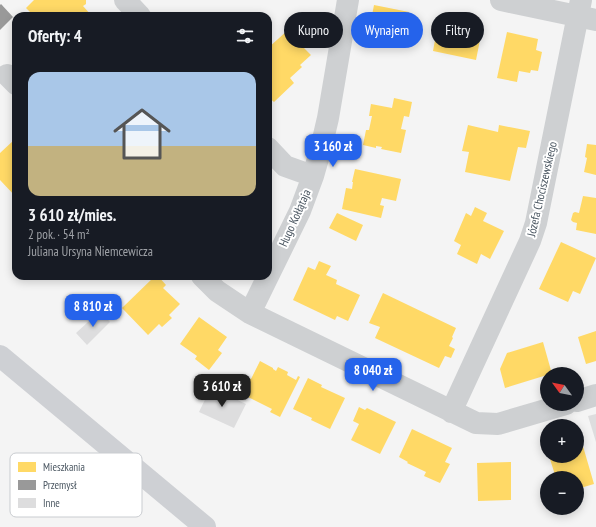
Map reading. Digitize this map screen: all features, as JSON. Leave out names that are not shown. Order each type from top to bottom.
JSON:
[{"type":"main road","points":[[0,356],[116,453]]},
{"type":"main road","points":[[142,474],[205,527]]},
{"type":"street","points":[[125,0],[136,12]]},
{"type":"street","name":"Hugo Kołłątaja","points":[[272,268],[300,211],[313,176],[321,148],[328,118],[348,0]]},
{"type":"street","points":[[501,0],[585,12]]},
{"type":"street","name":"Józefa Chociszewskiego","points":[[451,412],[530,241],[536,223],[585,12]]},
{"type":"street","points":[[272,152],[285,166],[313,176]]},
{"type":"street","points":[[206,280],[217,291],[250,313],[476,423],[498,424],[542,411]]},
{"type":"street","name":"Hugo Kołłątaja","points":[[250,313],[266,280]]},
{"type":"street","points":[[584,399],[596,395]]},
{"type":"building: Mieszkania","points":[[34,0],[86,0],[86,4],[83,6],[88,12],[30,12],[26,8]]},
{"type":"building: Mieszkania","points":[[374,5],[409,12],[373,12]]},
{"type":"building: Mieszkania","points":[[507,32],[538,39],[536,50],[542,52],[538,71],[531,70],[530,73],[519,71],[517,82],[497,78]]},
{"type":"building: Mieszkania","points":[[284,34],[284,48],[304,48],[311,55],[300,65],[302,67],[290,78],[294,83],[274,102],[272,100],[272,44]]},
{"type":"building: Mieszkania","points":[[434,48],[478,48],[476,60],[433,51]]},
{"type":"building: Mieszkania","points":[[394,98],[412,102],[409,117],[404,116],[401,129],[406,130],[401,153],[381,149],[382,147],[376,146],[376,148],[363,145],[366,130],[369,130],[372,116],[369,116],[371,104],[392,108]]},
{"type":"building: Mieszkania","points":[[468,125],[498,132],[499,125],[530,131],[526,148],[518,147],[510,181],[465,172],[469,152],[462,151]]},
{"type":"building: Mieszkania","points":[[12,142],[12,193],[0,180],[0,153]]},
{"type":"building: Mieszkania","points":[[587,144],[596,145],[596,175],[584,172],[587,158],[585,157]]},
{"type":"building: Mieszkania","points":[[355,169],[401,179],[396,201],[382,198],[380,205],[384,206],[381,218],[342,209],[346,188],[352,189]]},
{"type":"building: Mieszkania","points":[[583,196],[596,198],[596,234],[576,230],[577,223],[571,220],[573,213],[579,213]]},
{"type":"building: Mieszkania","points":[[475,207],[487,213],[483,221],[504,231],[490,259],[481,254],[477,264],[457,254],[461,245],[454,241],[466,213],[471,216]]},
{"type":"building: Mieszkania","points":[[337,213],[363,225],[356,241],[329,228]]},
{"type":"building: Mieszkania","points":[[561,242],[596,258],[580,294],[573,291],[568,302],[539,289]]},
{"type":"building: Mieszkania","points":[[319,261],[331,266],[326,275],[337,280],[336,284],[360,295],[348,321],[337,316],[335,320],[293,300],[308,267],[315,270]]},
{"type":"building: Mieszkania","points":[[151,280],[162,280],[166,285],[163,288],[180,304],[169,315],[172,318],[162,327],[159,324],[148,335],[122,308]]},
{"type":"building: Mieszkania","points":[[383,293],[456,328],[449,346],[455,349],[451,358],[445,356],[439,368],[375,338],[380,327],[369,323]]},
{"type":"building: Mieszkania","points":[[199,317],[227,337],[218,350],[222,353],[209,370],[195,359],[197,356],[180,344]]},
{"type":"building: Mieszkania","points":[[596,331],[596,361],[586,364],[578,337]]},
{"type":"building: Mieszkania","points":[[543,342],[550,367],[540,367],[540,377],[505,388],[500,369],[507,353]]},
{"type":"building: Mieszkania","points":[[260,361],[276,371],[278,367],[288,372],[287,375],[296,380],[298,376],[300,377],[280,417],[270,412],[272,409],[240,393],[247,378],[251,379]]},
{"type":"building: Mieszkania","points":[[308,378],[322,385],[321,387],[345,398],[330,429],[293,409]]},
{"type":"building: Mieszkania","points":[[359,407],[365,410],[367,408],[396,422],[380,454],[351,440],[359,424],[353,421]]},
{"type":"building: Mieszkania","points":[[412,429],[452,448],[445,462],[450,464],[440,483],[424,476],[426,472],[407,463],[408,462],[399,457]]},
{"type":"building: Mieszkania","points":[[584,450],[594,484],[584,487],[584,471],[554,471],[551,463],[584,463]]},
{"type":"building: Mieszkania","points":[[511,462],[511,500],[478,501],[477,463]]},
{"type":"building: Przemysł","points":[[1,4],[12,16],[12,18],[0,30]]},
{"type":"building: Inne","points":[[100,311],[110,322],[87,345],[76,333]]},
{"type":"building: Inne","points":[[211,387],[246,404],[234,428],[199,412]]},
{"type":"building: Inne","points":[[596,414],[596,442],[588,416]]}]
